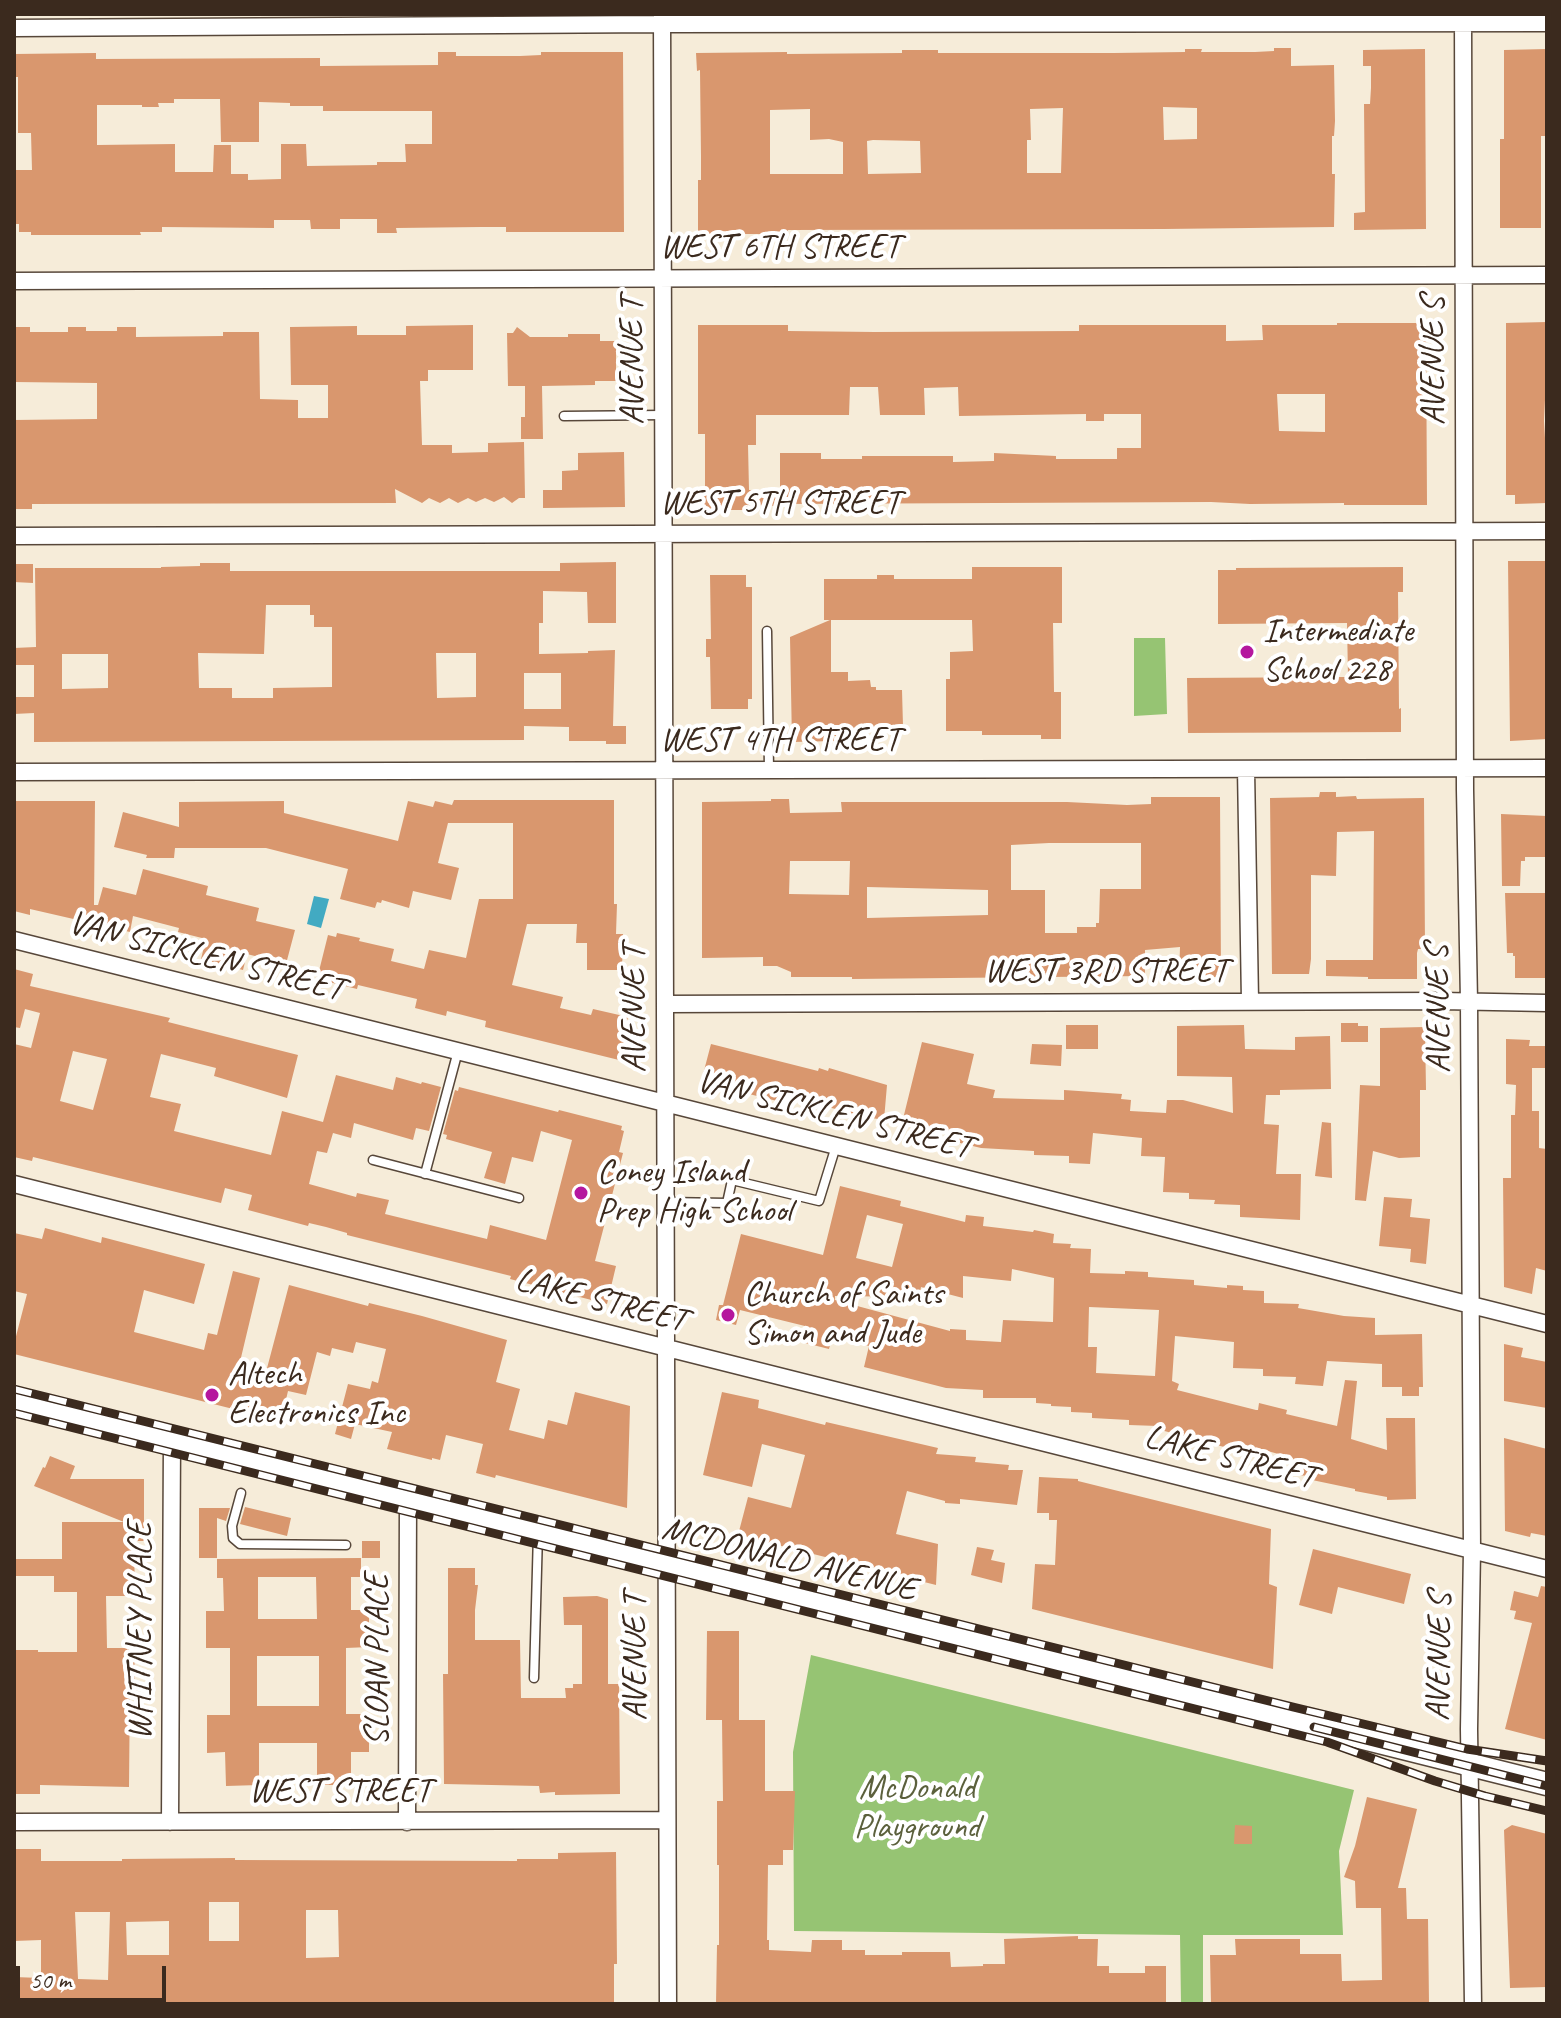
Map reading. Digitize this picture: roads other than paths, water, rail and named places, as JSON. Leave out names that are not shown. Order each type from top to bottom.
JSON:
[{"type":"main road","name":"MCDONALD AVENUE","points":[[14,1400],[1547,1784]]},
{"type":"street","points":[[14,28],[662,19],[1463,19],[1547,23]]},
{"type":"street","name":"AVENUE T","points":[[662,19],[668,2004]]},
{"type":"street","name":"AVENUE S","points":[[1463,19],[1473,2004]]},
{"type":"street","name":"WEST 6TH STREET","points":[[14,281],[1547,275]]},
{"type":"street","name":"WEST 5TH STREET","points":[[14,536],[1547,531]]},
{"type":"street","name":"WEST 4TH STREET","points":[[14,772],[1547,768]]},
{"type":"street","points":[[1246,769],[1250,1001]]},
{"type":"street","name":"VAN SICKLEN STREET","points":[[14,940],[1547,1324]]},
{"type":"street","name":"WEST 3RD STREET","points":[[665,1004],[1547,1003]]},
{"type":"street","name":"LAKE STREET","points":[[14,1184],[1547,1569]]},
{"type":"street","name":"WHITNEY PLACE","points":[[170,1822],[172,1440]]},
{"type":"street","name":"SLOAN PLACE","points":[[407,1822],[408,1499]]},
{"type":"street","name":"WEST STREET","points":[[14,1822],[666,1820]]},
{"type":"lane","points":[[564,416],[663,415]]},
{"type":"lane","points":[[767,631],[769,771]]},
{"type":"lane","points":[[425,1174],[458,1051]]},
{"type":"lane","points":[[666,1202],[727,1203],[732,1180],[819,1201],[836,1146]]},
{"type":"lane","points":[[373,1160],[519,1198]]},
{"type":"lane","points":[[241,1493],[232,1526],[233,1538],[240,1544],[346,1545]]},
{"type":"lane","points":[[534,1678],[538,1532]]},
{"type":"water","points":[[314,896],[329,899],[321,928],[307,924]]},
{"type":"railway","points":[[14,1389],[1293,1707],[1467,1749],[1547,1761]]},
{"type":"railway","points":[[14,1413],[1327,1742],[1435,1781],[1547,1811]]},
{"type":"railway","points":[[1314,1727],[1547,1786]]},
{"type":"place","name":"Intermediate School 228","points":[[1247,652]]},
{"type":"place","name":"Coney Island Prep High School","points":[[581,1193]]},
{"type":"place","name":"Church of Saints Simon and Jude","points":[[728,1315]]},
{"type":"place","name":"Altech Electronics Inc","points":[[212,1395]]},
{"type":"park label","name":"McDonald Playground","points":[[917,1808]]}]
